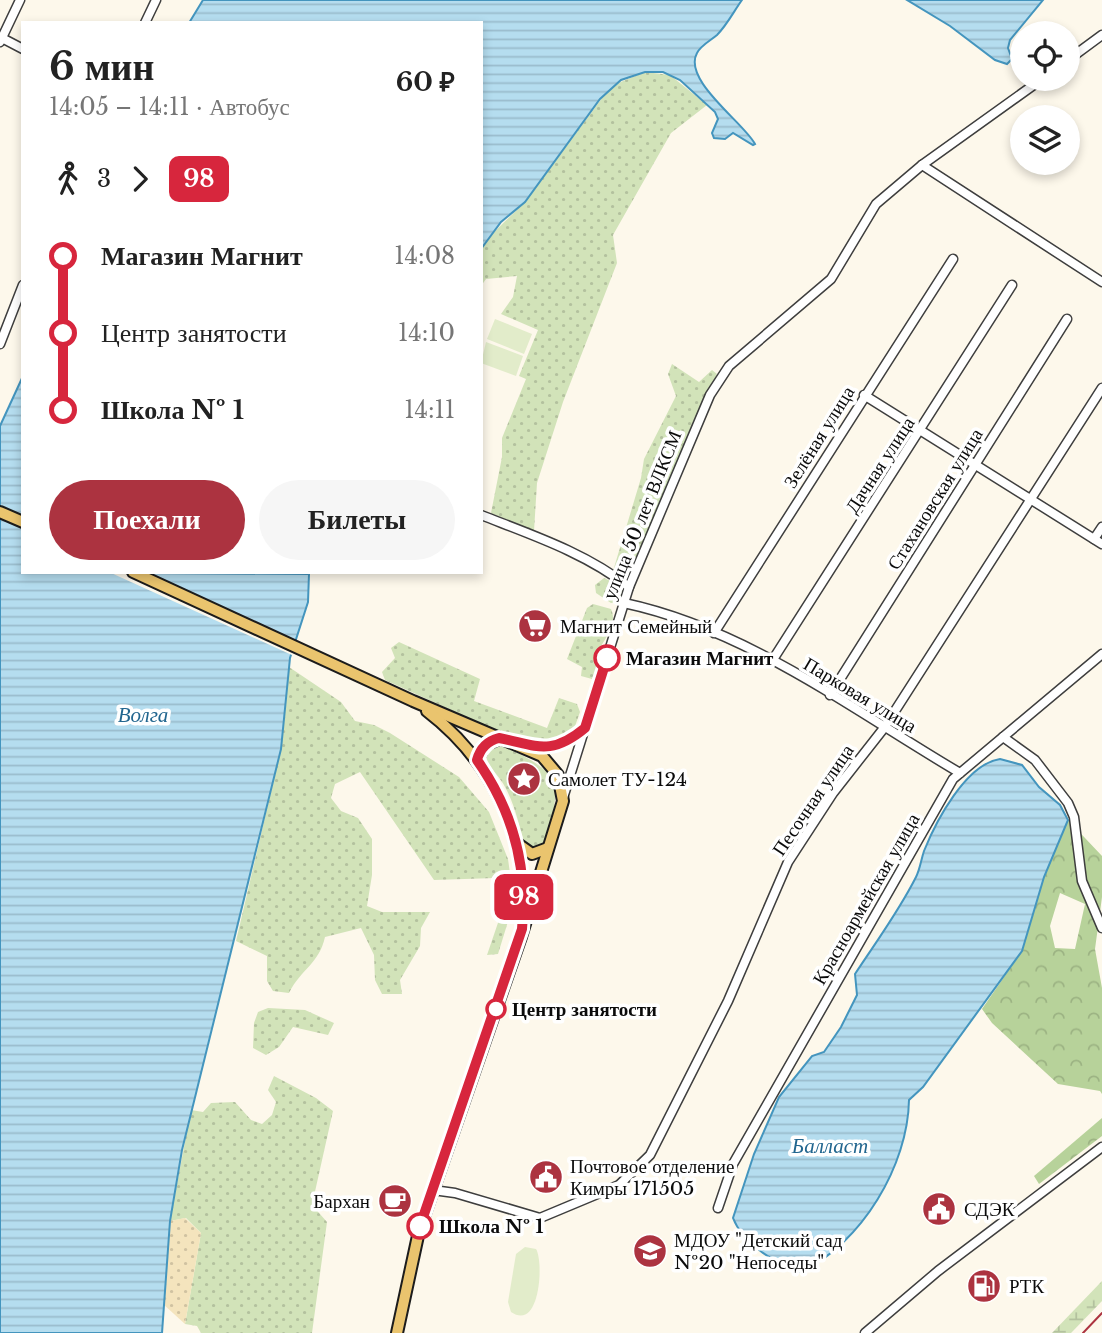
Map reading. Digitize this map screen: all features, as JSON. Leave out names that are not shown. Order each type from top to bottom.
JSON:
[{"type":"main road","points":[[0,512],[21,521]]},
{"type":"main road","points":[[136,574],[413,701],[542,756],[554,768],[562,785],[563,801]]},
{"type":"main road","points":[[413,701],[447,728],[477,760],[504,806],[517,844],[523,890],[521,937]]},
{"type":"main road","points":[[477,760],[485,745],[501,738]]},
{"type":"main road","name":"улица 50 лет ВЛКСМ","points":[[397,1333],[412,1254],[521,937],[563,801]]},
{"type":"main road","points":[[517,844],[532,854],[548,848]]},
{"type":"street","points":[[20,0],[1,39],[21,48]]},
{"type":"street","points":[[146,21],[156,0]]},
{"type":"street","points":[[1080,51],[1102,35]]},
{"type":"street","name":"улица 50 лет ВЛКСМ","points":[[563,801],[629,587],[710,396],[729,366],[831,279],[876,204],[922,166],[1025,91]]},
{"type":"street","points":[[922,166],[1102,282]]},
{"type":"street","name":"Зелёная улица","points":[[713,633],[953,259]]},
{"type":"street","name":"Дачная улица","points":[[772,661],[1012,285]]},
{"type":"street","points":[[0,344],[21,290]]},
{"type":"street","name":"Стахановская улица","points":[[830,695],[1067,319]]},
{"type":"street","name":"Песочная улица","points":[[433,1190],[455,1193],[540,1218],[619,1185],[650,1156],[728,1001],[788,862],[833,793],[884,728],[1102,387]]},
{"type":"street","points":[[864,396],[1102,544]]},
{"type":"street","points":[[483,516],[572,552],[610,572],[629,587]]},
{"type":"street","points":[[1094,539],[1102,527]]},
{"type":"street","name":"Парковая улица","points":[[624,603],[662,611],[772,661],[960,773]]},
{"type":"street","name":"Красноармейская улица","points":[[718,1208],[733,1164],[953,779],[1102,654]]},
{"type":"street","points":[[522,746],[553,745],[585,728]]},
{"type":"street","points":[[1003,737],[1035,760],[1068,803],[1074,817],[1082,881],[1102,928]]},
{"type":"street","points":[[865,1333],[938,1271],[1102,1147]]},
{"type":"green space","points":[[645,72],[670,75],[707,105],[671,133],[613,235],[617,263],[563,402],[537,483],[534,531],[491,513],[502,457],[502,438],[526,379],[519,376],[538,330],[501,314],[513,297],[517,276],[486,279],[483,283],[483,246],[525,202],[611,86]]},
{"type":"green space","points":[[495,319],[532,334],[524,354],[487,339]]},
{"type":"green space","points":[[486,342],[523,356],[516,376],[483,364]]},
{"type":"green space","points":[[672,364],[699,382],[712,370],[717,374],[695,417],[628,582],[613,571],[641,478],[644,459],[676,396],[668,374]]},
{"type":"green space","points":[[604,578],[623,587],[624,601],[611,603],[596,593],[595,585]]},
{"type":"green space","points":[[593,604],[611,609],[613,622],[595,658],[597,669],[592,679],[581,676],[582,667],[567,659],[587,608]]},
{"type":"green space","points":[[399,642],[480,679],[474,701],[547,728],[559,698],[577,704],[580,712],[574,729],[548,741],[524,743],[385,680],[382,672],[395,658],[391,648]]},
{"type":"green space","points":[[289,667],[341,702],[355,721],[374,725],[390,733],[459,777],[489,812],[508,859],[514,902],[498,954],[487,955],[501,914],[495,878],[434,880],[360,772],[335,784],[331,798],[341,811],[358,818],[372,839],[372,875],[367,906],[382,912],[430,912],[421,928],[420,946],[400,980],[402,994],[382,994],[375,980],[374,955],[361,928],[325,937],[319,954],[289,993],[273,991],[267,981],[267,956],[236,941],[281,749]]},
{"type":"green space","points":[[499,744],[536,763],[547,772],[553,782],[554,808],[550,825],[543,847],[536,851],[525,845],[508,794],[487,759],[487,748]]},
{"type":"green space","points":[[1068,820],[1102,856],[1102,897],[1095,949],[1102,988],[1102,1094],[1100,1091],[1058,1084],[992,1023],[982,1009],[1022,951],[1044,877]],"holes":[[[1060,893],[1085,904],[1075,949],[1055,948],[1050,926]]]},
{"type":"green space","points":[[268,1008],[305,1010],[334,1023],[328,1035],[293,1027],[279,1047],[266,1055],[253,1048],[254,1023],[258,1012]]},
{"type":"green space","points":[[274,1076],[316,1098],[333,1111],[312,1205],[327,1222],[312,1333],[201,1333],[197,1326],[185,1324],[201,1233],[186,1218],[170,1221],[191,1110],[203,1112],[211,1103],[235,1102],[251,1120],[262,1124],[272,1115],[276,1102],[268,1090]]},
{"type":"green space","points":[[1102,1118],[1102,1136],[1039,1184],[1034,1176]]},
{"type":"green space","points":[[525,1247],[536,1249],[540,1267],[534,1304],[521,1316],[511,1312],[508,1302],[516,1254]]},
{"type":"green space","points":[[1102,1281],[1102,1301],[1071,1333],[1052,1333]]},
{"type":"sand","points":[[185,1218],[201,1233],[185,1324],[163,1304],[170,1221]]},
{"type":"water","points":[[203,0],[742,0],[721,31],[699,50],[695,64],[698,76],[706,88],[755,144],[733,133],[725,139],[714,138],[712,133],[718,119],[715,112],[680,80],[663,72],[645,72],[621,80],[600,99],[525,202],[501,222],[483,246],[483,21],[190,21]]},
{"type":"water","points":[[907,0],[1043,0],[1026,21],[1010,21],[1010,61],[1007,64],[995,60],[950,26]]},
{"type":"water","name":"Волга","points":[[21,380],[21,574],[309,574],[308,602],[290,658],[281,749],[182,1150],[170,1221],[162,1333],[0,1333],[0,426]]},
{"type":"water","name":"Балласт","points":[[1000,759],[1022,765],[1039,787],[1060,805],[1068,820],[1044,877],[1022,951],[923,1087],[909,1100],[907,1125],[900,1150],[878,1200],[843,1242],[823,1259],[801,1272],[761,1252],[744,1236],[733,1218],[754,1154],[779,1097],[812,1056],[824,1052],[841,1027],[857,995],[855,974],[909,890],[929,839],[944,810],[975,771]]},
{"type":"pier","points":[[113,574],[151,574],[298,642],[294,656]]},
{"type":"railway","points":[[1083,1333],[1102,1313]]},
{"type":"bus line","name":"98","points":[[420,1226],[522,929],[522,867],[514,831],[492,782],[477,760],[478,755],[487,743],[499,738],[522,746],[543,747],[563,742],[585,728],[607,658]]},
{"type":"place","name":"Магнит Семейный","points":[[535,626]]},
{"type":"place","name":"Магазин Магнит","points":[[607,658]]},
{"type":"place","name":"Самолет ТУ-124","points":[[524,779]]},
{"type":"place","name":"Центр занятости","points":[[496,1009]]},
{"type":"place","name":"Почтовое отделение Кимры 171505","points":[[546,1177]]},
{"type":"place","name":"Бархан","points":[[395,1201]]},
{"type":"place","name":"СДЭК","points":[[939,1209]]},
{"type":"place","name":"Школа № 1","points":[[420,1226]]},
{"type":"place","name":"МДОУ \"Детский сад №20 \"Непоседы\"","points":[[650,1251]]},
{"type":"place","name":"РТК","points":[[984,1286]]}]
